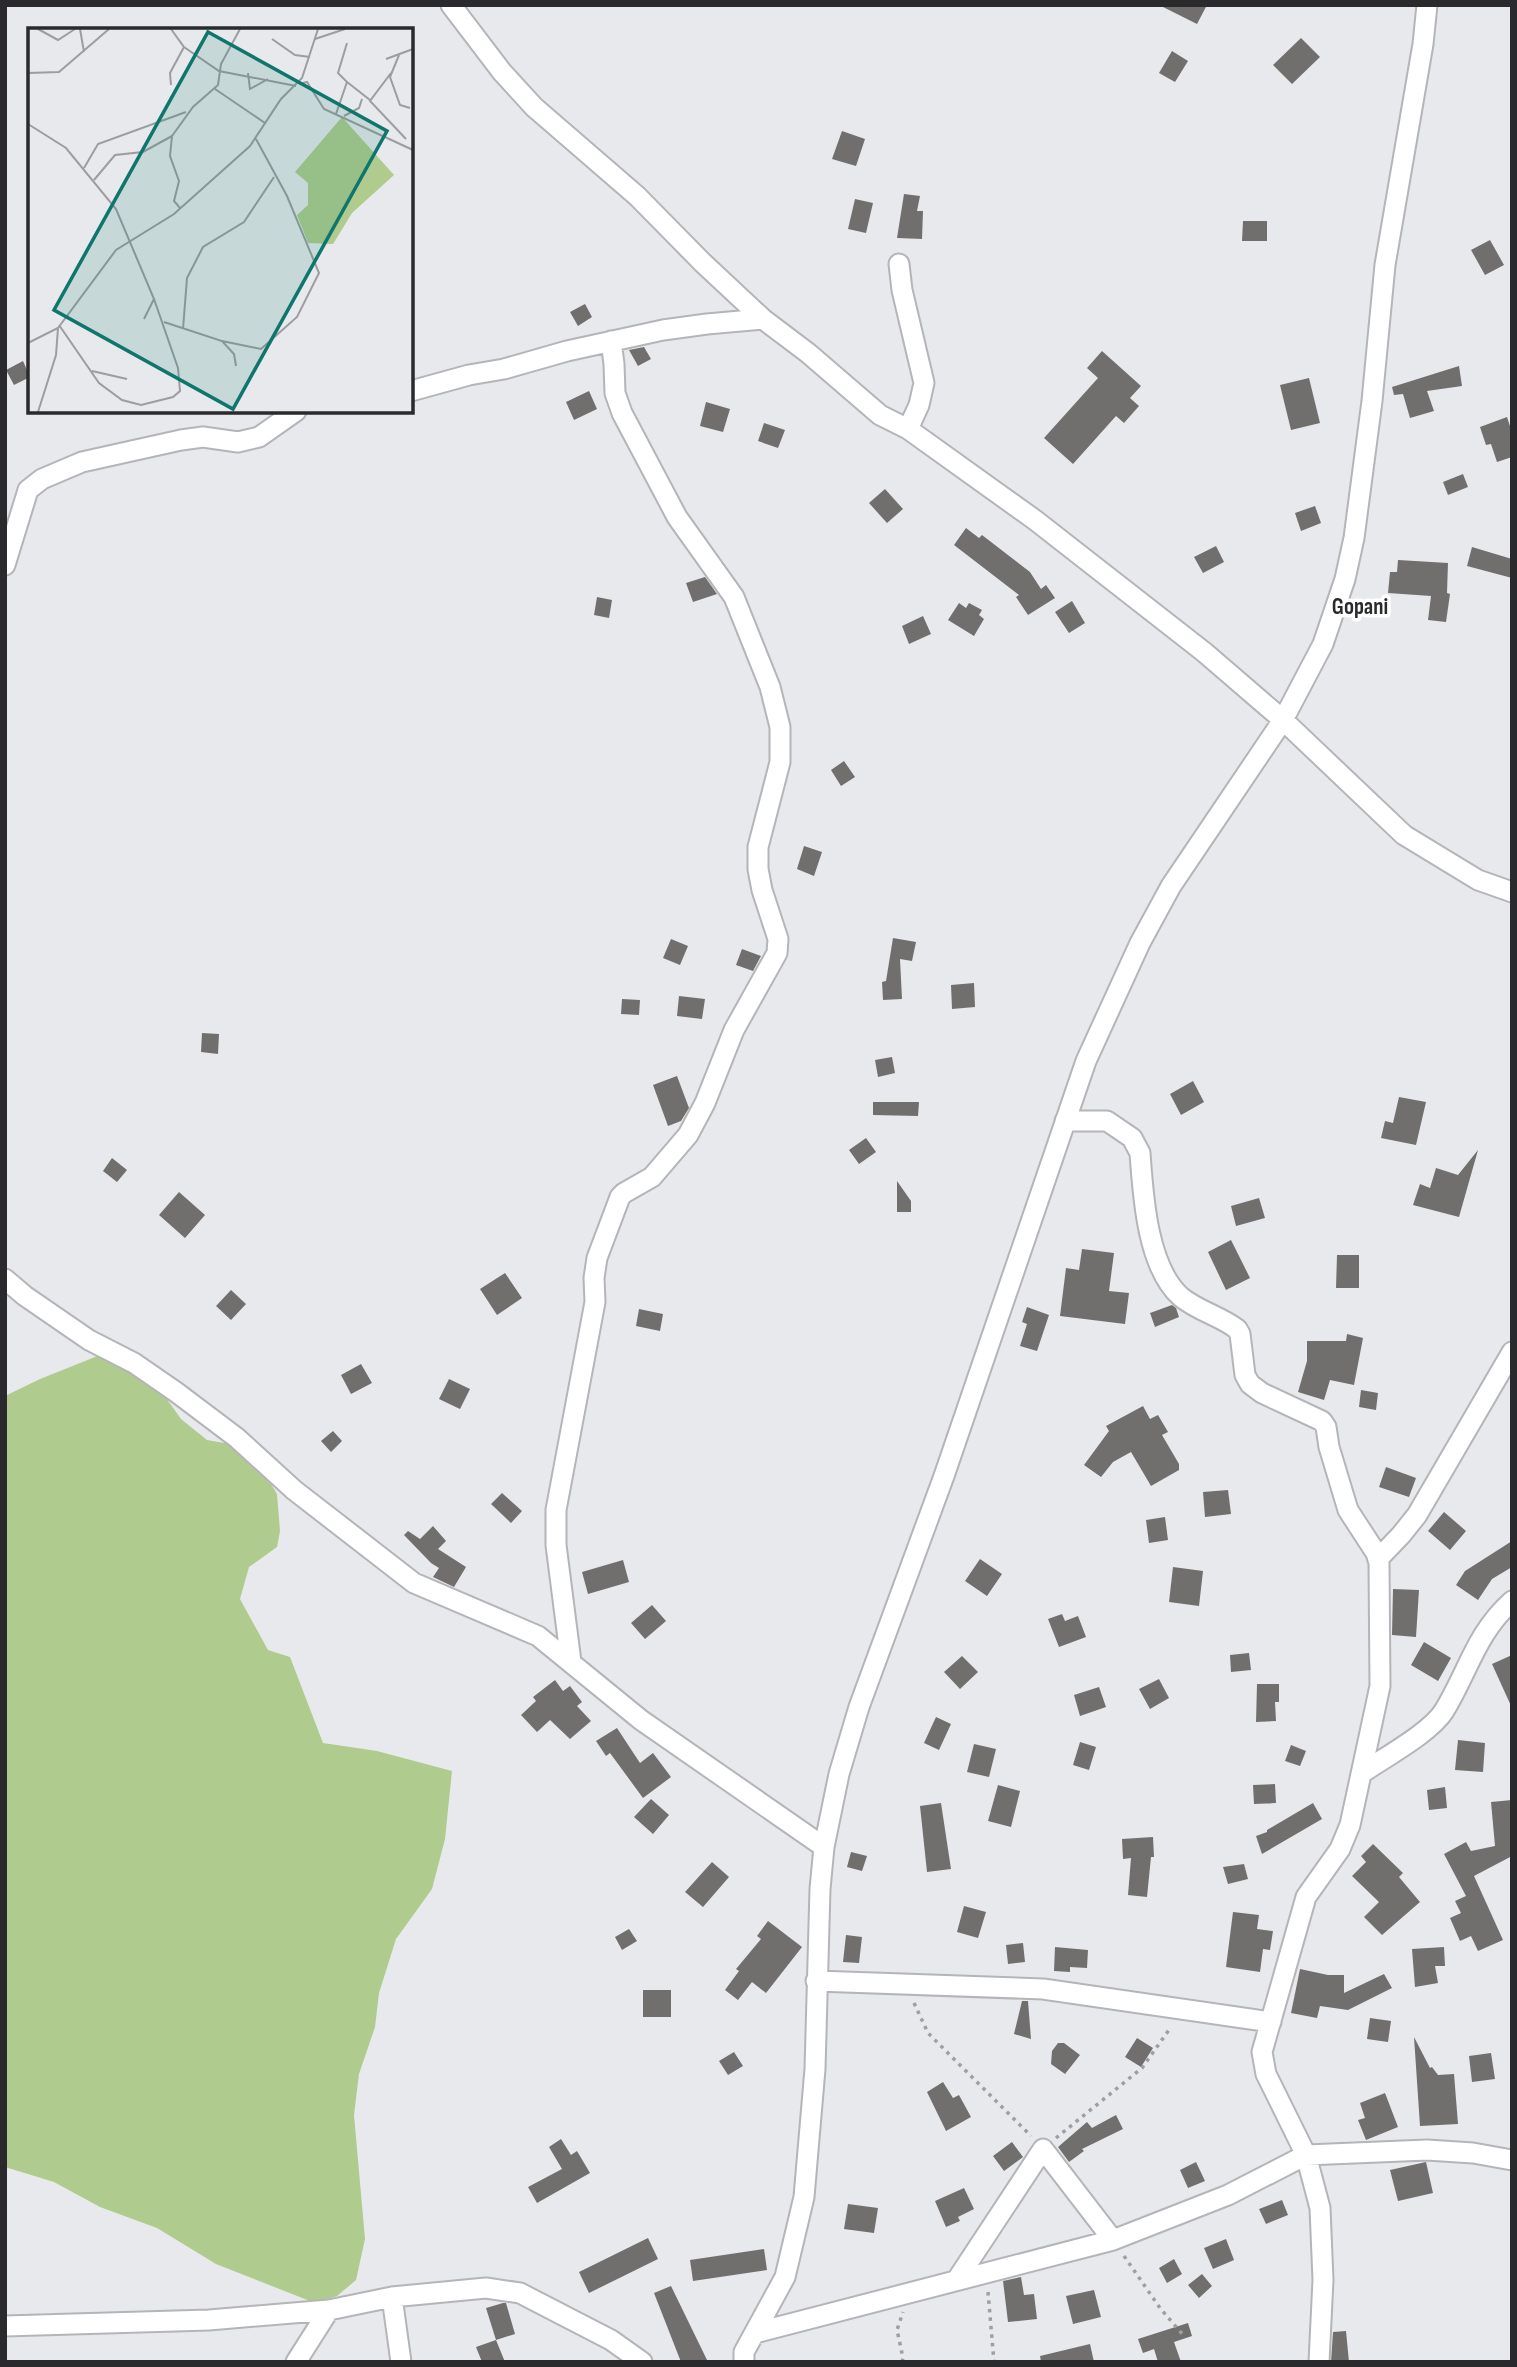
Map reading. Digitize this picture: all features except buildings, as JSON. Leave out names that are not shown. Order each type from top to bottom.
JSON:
[{"type":"street","points":[[451,5],[502,72],[534,107],[637,196],[763,319],[808,353],[880,415],[908,429],[1035,520],[1203,652],[1283,720],[1404,835],[1478,880],[1512,892]]},
{"type":"street","points":[[742,2358],[785,2277],[804,2197],[815,2069],[816,1981],[824,1847],[839,1774],[859,1707],[944,1476],[1086,1061],[1140,943],[1171,886],[1283,720],[1323,644],[1345,579],[1354,538],[1372,401],[1385,265],[1423,44],[1427,5]]},
{"type":"street","points":[[899,264],[902,290],[924,383],[919,405],[908,429]]},
{"type":"street","points":[[413,390],[611,341],[707,324],[763,319]]},
{"type":"street","points":[[571,1662],[556,1545],[556,1510],[595,1301],[597,1258],[620,1197],[652,1177],[688,1135],[705,1103],[734,1030],[779,947],[777,930],[762,890],[758,869],[758,847],[779,762],[780,727],[769,687],[734,597],[677,517],[622,414],[615,394],[611,341]]},
{"type":"street","points":[[5,565],[29,491],[42,480],[82,462],[181,440],[204,437],[238,442],[259,437],[293,413]]},
{"type":"street","points":[[1065,1121],[1107,1121],[1136,1143],[1140,1153],[1148,1232],[1171,1287],[1187,1302],[1237,1329],[1245,1375],[1256,1390],[1315,1415],[1322,1421],[1326,1427],[1329,1447],[1348,1510],[1378,1559],[1380,1686],[1362,1773],[1346,1838],[1306,1898],[1262,2052],[1263,2067],[1306,2155],[1320,2208],[1323,2280],[1319,2362]]},
{"type":"street","points":[[5,1279],[89,1340],[134,1363],[176,1392],[237,1438],[294,1490],[414,1583],[538,1636],[641,1720],[824,1847]]},
{"type":"street","points":[[1378,1559],[1417,1515],[1512,1352]]},
{"type":"street","points":[[1362,1773],[1438,1719],[1481,1636],[1512,1601]]},
{"type":"street","points":[[816,1981],[1043,1989],[1270,2022]]},
{"type":"street","points":[[958,2278],[1044,2149],[1113,2240]]},
{"type":"street","points":[[755,2333],[849,2306],[910,2294],[958,2278],[1113,2240],[1228,2195],[1306,2155],[1427,2150],[1473,2153],[1512,2160]]},
{"type":"street","points":[[5,2326],[209,2320],[329,2310],[392,2297],[486,2288],[520,2294],[611,2340],[642,2362]]},
{"type":"street","points":[[392,2297],[401,2362]]},
{"type":"street","points":[[296,2362],[329,2310]]},
{"type":"path","points":[[905,1984],[928,2033],[1044,2149],[1142,2068],[1184,2008]]},
{"type":"path","points":[[1113,2240],[1160,2308],[1184,2336]]},
{"type":"path","points":[[986,2272],[994,2362]]},
{"type":"path","points":[[901,2362],[903,2358],[897,2330],[910,2294]]},
{"type":"green space","points":[[105,1353],[164,1395],[181,1419],[207,1440],[236,1445],[259,1464],[277,1494],[280,1531],[277,1547],[249,1567],[240,1599],[268,1650],[290,1657],[323,1743],[377,1751],[452,1771],[445,1839],[432,1889],[396,1939],[379,1993],[375,2027],[359,2074],[354,2115],[365,2239],[356,2280],[337,2296],[315,2303],[216,2264],[157,2228],[100,2207],[54,2182],[5,2167],[5,1396]]},
{"type":"district","name":"Gopani","points":[[1360,607]]}]
